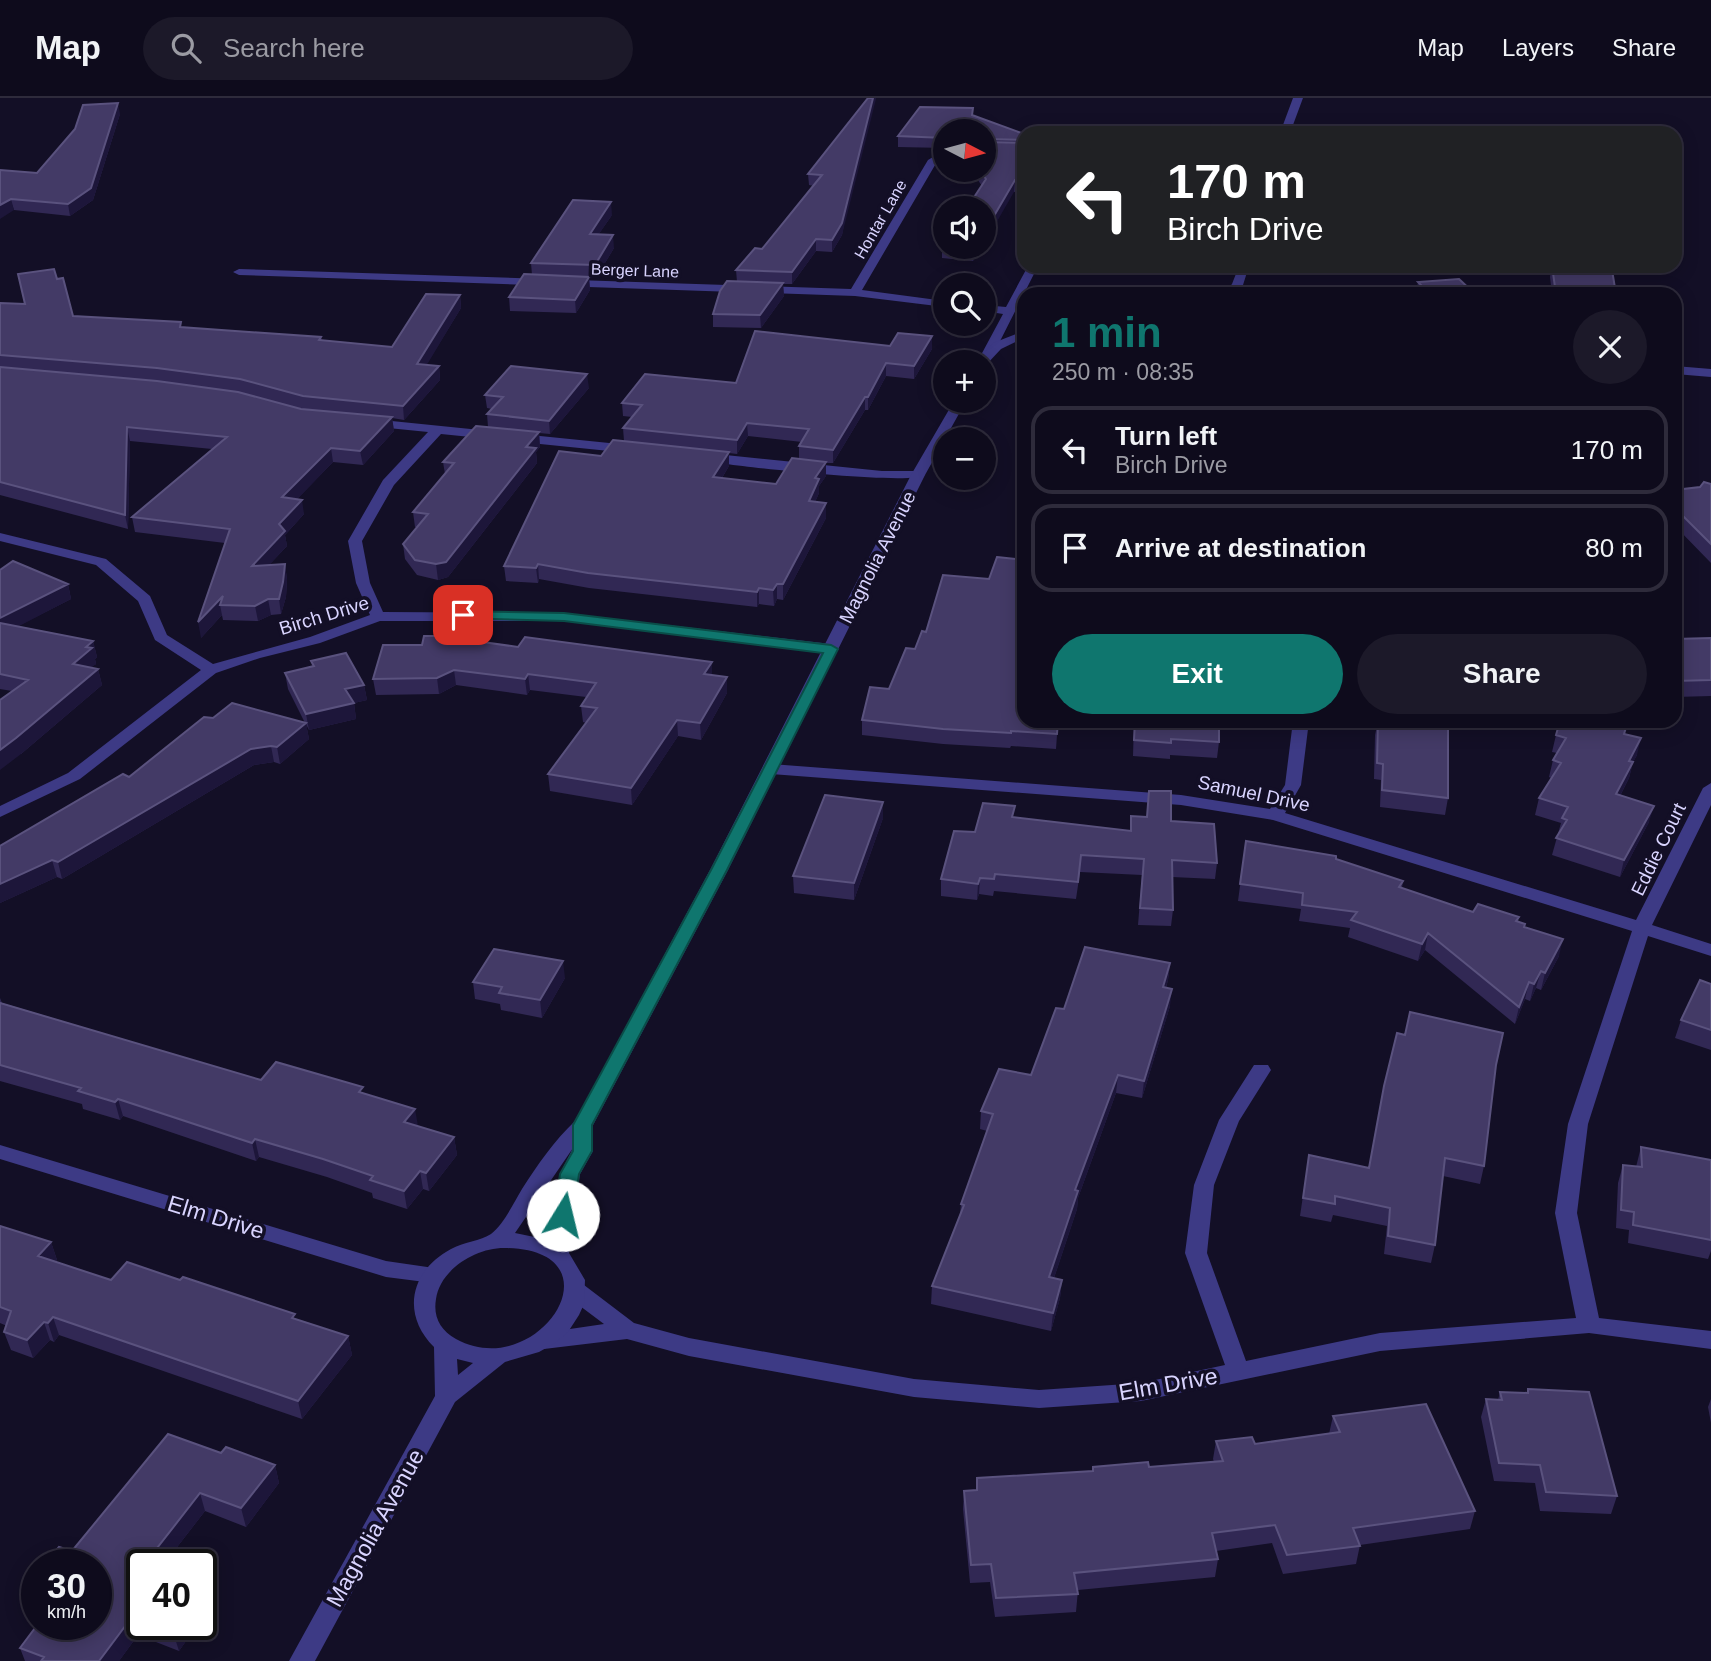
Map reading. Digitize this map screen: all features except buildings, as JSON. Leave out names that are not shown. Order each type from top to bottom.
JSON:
[{"type":"street","points":[[1287,126],[1298,98]]},
{"type":"street","name":"Hontar Lane","points":[[855,293],[933,160]]},
{"type":"street","name":"Berger Lane","points":[[239,272],[855,293],[933,303]]},
{"type":"street","points":[[989,350],[1017,299]]},
{"type":"street","points":[[996,309],[1011,311]]},
{"type":"street","points":[[993,350],[1017,337]]},
{"type":"street","points":[[1682,371],[1711,373]]},
{"type":"street","name":"Magnolia Avenue","points":[[498,1240],[517,1218],[562,1143],[583,1125],[771,769],[918,475],[953,413]]},
{"type":"street","points":[[357,421],[645,451]]},
{"type":"street","points":[[378,617],[363,583],[355,541],[387,483],[437,430]]},
{"type":"street","points":[[687,455],[882,475],[918,475]]},
{"type":"street","points":[[0,537],[101,562],[145,598],[160,637],[211,670]]},
{"type":"street","name":"Birch Drive","points":[[0,812],[74,776],[211,670],[255,655],[315,640],[378,617],[564,617],[831,649]]},
{"type":"street","points":[[1275,816],[1293,785],[1300,728]]},
{"type":"street","name":"Samuel Drive","points":[[771,769],[1181,800],[1275,816],[1711,950]]},
{"type":"street","name":"Eddie Court","points":[[1589,1325],[1566,1213],[1578,1124],[1642,928],[1711,788]]},
{"type":"street","points":[[1239,1372],[1196,1253],[1204,1185],[1229,1120],[1261,1070]]},
{"type":"street","name":"Magnolia Avenue","points":[[558,1254],[570,1174],[583,1151],[583,1125]]},
{"type":"street","name":"Elm Drive","points":[[0,1152],[386,1269],[433,1275]]},
{"type":"street","points":[[498,1240],[521,1240],[541,1245],[558,1254],[574,1277],[574,1304],[568,1317],[544,1340],[530,1347],[499,1355],[470,1353],[446,1343],[430,1329],[423,1312],[424,1294],[433,1275],[445,1262],[461,1252],[498,1240]]},
{"type":"street","name":"Elm Drive","points":[[576,1291],[628,1330],[689,1347],[914,1388],[1039,1399],[1141,1392],[1380,1342],[1589,1325],[1711,1340]]},
{"type":"street","name":"Elm Drive","points":[[544,1340],[628,1330]]},
{"type":"street","name":"Magnolia Avenue","points":[[446,1343],[447,1396]]},
{"type":"street","name":"Magnolia Avenue","points":[[302,1661],[447,1396],[499,1355]]},
{"type":"route","points":[[463,615],[564,617],[831,649],[719,870],[583,1125],[583,1151],[570,1174],[563,1215]]}]
